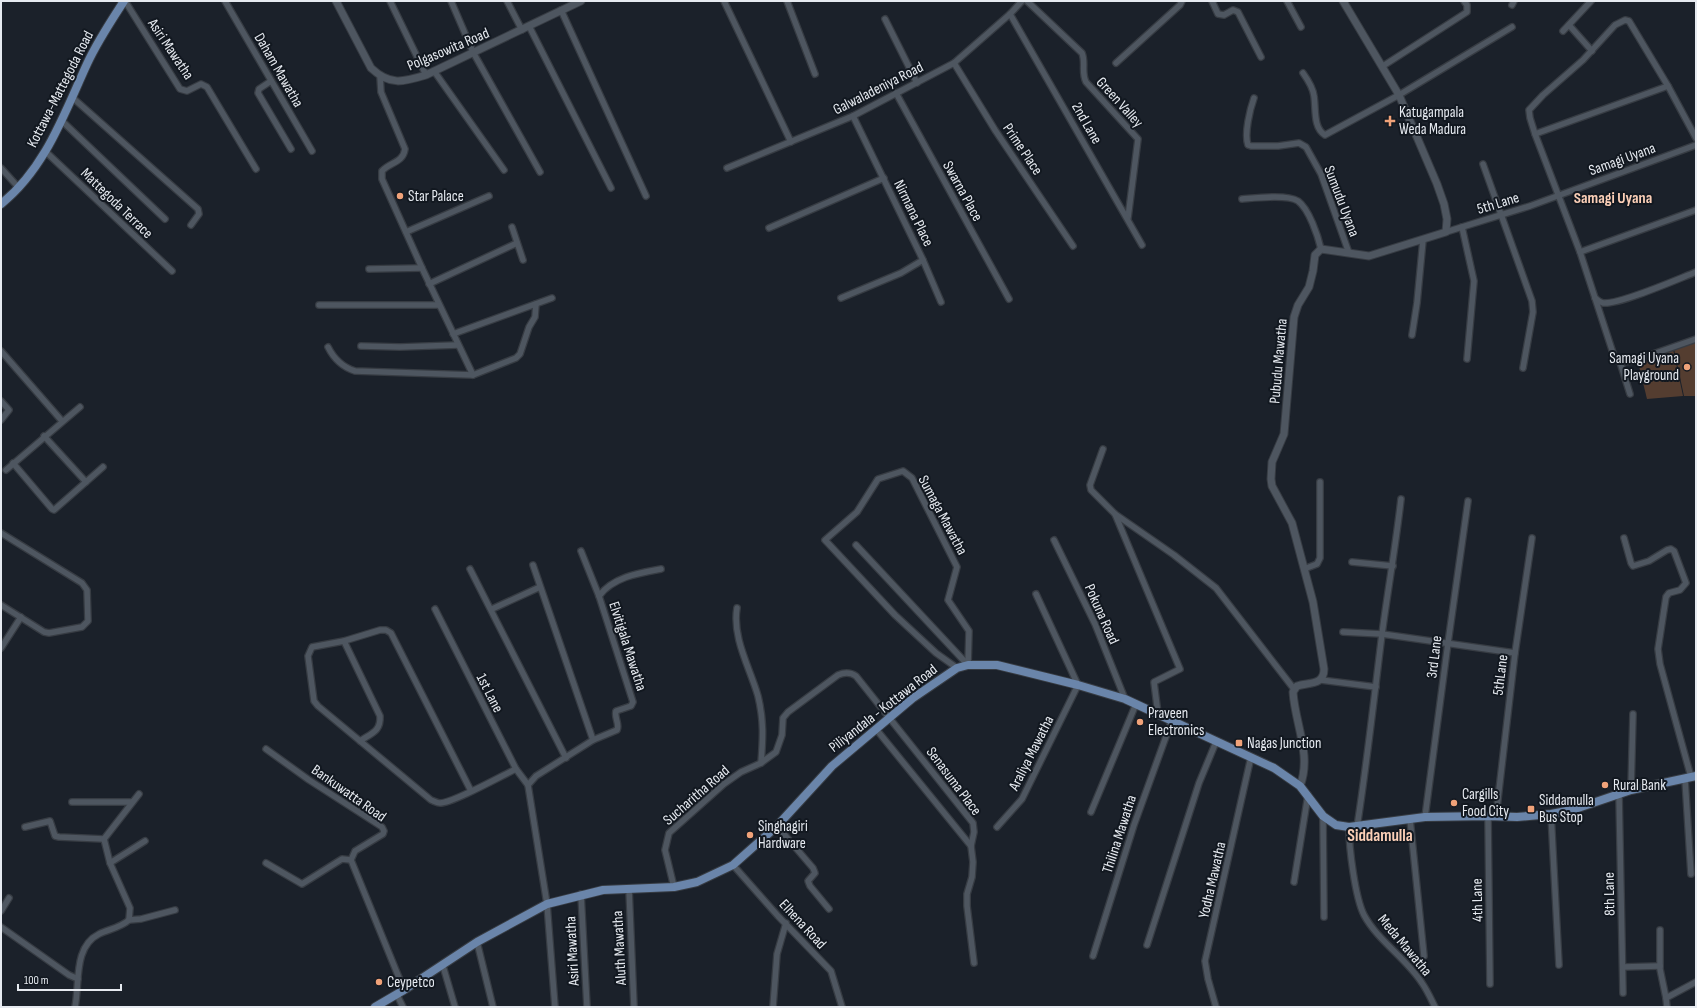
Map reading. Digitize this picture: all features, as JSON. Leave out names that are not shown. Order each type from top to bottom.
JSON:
[{"type":"main road","name":"Kottawa-Mattegoda Road","points":[[1,203],[19,188],[30,176],[62,121],[98,42],[125,1]]},
{"type":"main road","name":"Piliyandala - Kottawa Road","points":[[376,1007],[442,966],[477,942],[546,904],[581,894],[603,890],[674,887],[697,882],[733,865],[777,826],[832,766],[913,698],[957,668],[967,665],[997,665],[1078,684],[1126,699],[1274,768],[1300,786],[1323,816],[1336,825],[1353,827],[1425,817],[1517,817],[1551,814],[1572,810],[1631,790],[1691,777]]},
{"type":"street","name":"Asiri Mawatha","points":[[125,1],[180,89],[187,91],[201,84],[207,87],[256,169]]},
{"type":"street","name":"Daham Mawatha","points":[[225,1],[312,151]]},
{"type":"street","points":[[336,1],[371,68],[380,76],[381,92],[405,149],[402,159],[385,167],[382,171],[382,179],[429,284],[473,375]]},
{"type":"street","points":[[390,1],[426,75]]},
{"type":"street","points":[[451,1],[473,52],[540,172]]},
{"type":"street","points":[[507,1],[522,30]]},
{"type":"street","name":"Polgasowita Road","points":[[380,76],[402,82],[426,75],[522,30],[564,6],[581,1]]},
{"type":"street","points":[[724,1],[791,142]]},
{"type":"street","points":[[787,1],[815,74]]},
{"type":"street","name":"Galwaladeniya Road","points":[[727,168],[853,116],[954,63],[1010,14],[1022,1]]},
{"type":"street","name":"Green Valley","points":[[1027,1],[1082,53],[1084,57],[1083,74],[1086,82],[1138,139],[1128,219]]},
{"type":"street","points":[[1116,62],[1180,5],[1182,1]]},
{"type":"street","points":[[1212,1],[1218,14],[1224,15],[1233,10],[1238,12],[1261,57]]},
{"type":"street","points":[[1288,1],[1301,27]]},
{"type":"street","points":[[1242,199],[1284,198],[1298,201],[1307,214],[1317,235],[1321,249],[1369,256],[1446,232],[1447,219],[1444,204],[1399,95],[1343,1]]},
{"type":"street","points":[[1383,66],[1467,12],[1467,5],[1464,1]]},
{"type":"street","points":[[1562,31],[1591,1]]},
{"type":"street","points":[[564,6],[583,61],[646,196]]},
{"type":"street","name":"2nd Lane","points":[[1010,14],[1142,244]]},
{"type":"street","points":[[885,19],[917,83]]},
{"type":"street","points":[[1696,138],[1668,86],[1629,21],[1625,20],[1620,21],[1615,25],[1592,51],[1530,108],[1530,118],[1535,134],[1557,196],[1580,252],[1615,359],[1620,362],[1629,362],[1696,339]]},
{"type":"street","points":[[1568,25],[1592,51]]},
{"type":"street","points":[[529,26],[611,188]]},
{"type":"street","points":[[1303,73],[1314,95],[1317,124],[1321,133],[1325,135],[1399,95],[1512,27]]},
{"type":"street","name":"Prime Place","points":[[954,63],[995,130],[1073,246]]},
{"type":"street","points":[[434,71],[504,170]]},
{"type":"street","points":[[271,81],[259,89],[258,93],[291,149]]},
{"type":"street","points":[[1535,134],[1668,86]]},
{"type":"street","name":"Swarna Place","points":[[896,93],[1009,299]]},
{"type":"street","points":[[73,98],[198,209],[199,214],[191,225]]},
{"type":"street","name":"Sumudu Uyana","points":[[1254,98],[1246,141],[1248,145],[1278,146],[1299,143],[1306,147],[1322,174],[1349,253]]},
{"type":"street","name":"Nirmana Place","points":[[841,298],[901,273],[924,260],[853,116]]},
{"type":"street","points":[[62,121],[165,219]]},
{"type":"street","name":"Samagi Uyana","points":[[1557,196],[1696,145]]},
{"type":"street","name":"Mattegoda Terrace","points":[[45,151],[172,272]]},
{"type":"street","points":[[1483,164],[1532,301],[1533,312],[1523,368]]},
{"type":"street","points":[[1,168],[19,188]]},
{"type":"street","points":[[769,228],[884,178]]},
{"type":"street","points":[[406,232],[488,196]]},
{"type":"street","name":"5th Lane","points":[[1446,232],[1557,196]]},
{"type":"street","points":[[1580,252],[1696,210]]},
{"type":"street","points":[[512,227],[523,260]]},
{"type":"street","points":[[1462,227],[1474,281],[1467,359]]},
{"type":"street","points":[[1412,335],[1417,303],[1423,240]]},
{"type":"street","points":[[429,284],[517,242]]},
{"type":"street","name":"Pubudu Mawatha","points":[[1321,249],[1315,255],[1309,287],[1298,305],[1294,317],[1284,434],[1272,462],[1270,479],[1274,491],[1292,523],[1313,602],[1324,670],[1321,680]]},
{"type":"street","points":[[924,260],[941,302]]},
{"type":"street","points":[[369,268],[422,268]]},
{"type":"street","points":[[1595,298],[1603,303],[1612,302],[1696,272]]},
{"type":"street","points":[[453,334],[552,298]]},
{"type":"street","points":[[328,347],[333,357],[339,363],[355,371],[473,375],[516,358],[520,354],[529,327],[535,317],[536,304]]},
{"type":"street","points":[[319,305],[439,305]]},
{"type":"street","points":[[361,346],[400,347],[458,345]]},
{"type":"street","points":[[1,351],[62,421]]},
{"type":"street","points":[[1620,362],[1630,394]]},
{"type":"street","points":[[1,401],[9,410],[1,420]]},
{"type":"street","points":[[6,470],[44,436],[80,407]]},
{"type":"street","points":[[44,436],[86,482]]},
{"type":"street","points":[[1103,449],[1090,485],[1091,490],[1115,514],[1174,555],[1216,588],[1294,689]]},
{"type":"street","points":[[13,463],[52,509],[56,509],[103,467]]},
{"type":"street","name":"Sumaga Mawatha","points":[[957,668],[936,653],[895,615],[825,540],[857,512],[878,480],[903,471],[912,478],[957,567],[948,600],[968,631],[967,665]]},
{"type":"street","points":[[1304,569],[1317,564],[1320,558],[1320,482]]},
{"type":"street","name":"Meda Mawatha","points":[[1401,499],[1376,687],[1350,849],[1359,898],[1364,914],[1372,927],[1422,982],[1435,1007]]},
{"type":"street","name":"3rd Lane","points":[[1425,817],[1468,501]]},
{"type":"street","points":[[1115,514],[1180,669],[1154,682],[1158,714]]},
{"type":"street","points":[[1,533],[82,583],[87,590],[88,621],[82,627],[49,633],[44,632],[1,605]]},
{"type":"street","name":"5thLane","points":[[1492,816],[1532,538]]},
{"type":"street","points":[[1624,538],[1633,566],[1649,561],[1667,550],[1671,549],[1674,551],[1686,583],[1680,590],[1668,594],[1666,597],[1658,648],[1660,664],[1691,777],[1690,874]]},
{"type":"street","name":"Pokuna Road","points":[[1054,540],[1095,624],[1126,699]]},
{"type":"street","points":[[856,545],[967,665]]},
{"type":"street","name":"Elvitigala Mawatha","points":[[528,785],[536,776],[593,740],[617,730],[616,711],[631,706],[633,702],[599,596],[581,551]]},
{"type":"street","points":[[1352,562],[1393,566]]},
{"type":"street","points":[[533,566],[593,740]]},
{"type":"street","points":[[470,569],[492,609],[566,758]]},
{"type":"street","points":[[599,596],[603,591],[621,579],[661,569]]},
{"type":"street","points":[[492,609],[540,587]]},
{"type":"street","points":[[1036,594],[1078,684]]},
{"type":"street","points":[[737,608],[735,620],[738,634],[758,697],[764,729],[761,763]]},
{"type":"street","name":"1st Lane","points":[[434,609],[516,769],[528,785]]},
{"type":"street","points":[[1,648],[21,617]]},
{"type":"street","points":[[471,791],[391,633],[386,630],[380,630],[344,641],[312,648],[309,651],[312,695],[318,706],[431,800],[439,803],[446,802],[471,791],[516,769]]},
{"type":"street","points":[[1343,632],[1382,634],[1515,653]]},
{"type":"street","points":[[344,641],[380,716],[381,724],[378,729],[360,741]]},
{"type":"street","name":"Sucharitha Road","points":[[674,887],[665,850],[669,833],[724,784],[741,772],[761,763],[776,752],[782,735],[783,718],[785,714],[838,675],[847,672],[856,676],[889,718]]},
{"type":"street","points":[[1300,786],[1304,776],[1305,759],[1293,696],[1294,689],[1300,684],[1312,684],[1321,680],[1376,687]]},
{"type":"street","name":"Araliya Mawatha","points":[[997,827],[1022,799],[1078,684]]},
{"type":"street","points":[[1092,812],[1136,704]]},
{"type":"street","points":[[1631,790],[1633,714]]},
{"type":"street","name":"Senasuma Place","points":[[889,718],[969,817],[974,828],[971,846],[973,862],[972,878],[967,894],[967,906],[974,963]]},
{"type":"street","name":"Thilina Mawatha","points":[[1093,956],[1134,826],[1172,720]]},
{"type":"street","points":[[876,729],[971,846]]},
{"type":"street","points":[[1147,945],[1199,783],[1216,742]]},
{"type":"street","name":"Bankuwatta Road","points":[[266,749],[309,780],[382,827],[384,831],[383,834],[355,851],[351,860]]},
{"type":"street","name":"Yodha Mawatha","points":[[1216,1007],[1208,979],[1205,961],[1251,757]]},
{"type":"street","points":[[528,785],[546,904],[555,1007]]},
{"type":"street","points":[[104,840],[139,794]]},
{"type":"street","name":"8th Lane","points":[[1619,794],[1623,993]]},
{"type":"street","points":[[1294,882],[1308,796]]},
{"type":"street","points":[[72,802],[132,802]]},
{"type":"street","points":[[1551,814],[1559,965]]},
{"type":"street","points":[[1323,816],[1324,917]]},
{"type":"street","name":"4th Lane","points":[[1490,984],[1492,816]]},
{"type":"street","points":[[1410,819],[1424,956]]},
{"type":"street","points":[[25,827],[50,821],[56,836],[104,840]]},
{"type":"street","points":[[777,826],[814,868],[814,873],[808,881],[828,910]]},
{"type":"street","points":[[104,840],[110,863],[130,908],[129,920]]},
{"type":"street","points":[[110,863],[145,841]]},
{"type":"street","points":[[266,863],[302,884],[342,859],[351,860],[401,992],[403,1007]]},
{"type":"street","name":"Elhena Road","points":[[733,865],[831,971],[842,1007]]},
{"type":"street","name":"Aluth Mawatha","points":[[628,889],[634,1007]]},
{"type":"street","name":"Asiri Mawatha","points":[[581,894],[587,1007]]},
{"type":"street","points":[[1,911],[9,898]]},
{"type":"street","points":[[75,1007],[82,954],[86,944],[99,934],[120,926],[129,920],[141,919],[175,910]]},
{"type":"street","points":[[773,1007],[777,954],[786,924]]},
{"type":"street","points":[[1,928],[69,975],[78,979]]},
{"type":"street","points":[[1660,930],[1660,966],[1667,1007]]},
{"type":"street","points":[[477,942],[493,1007]]},
{"type":"street","points":[[442,966],[455,1007]]},
{"type":"street","points":[[1623,966],[1660,966]]},
{"type":"street","points":[[1666,998],[1696,982]]},
{"type":"shaded area","name":"Samagi Uyana Playground","points":[[1696,342],[1696,396],[1684,396],[1674,349]]},
{"type":"shaded area","points":[[1673,349],[1683,396],[1647,399],[1638,362]]},
{"type":"place","name":"Katugampala Weda Madura","points":[[1390,121]]},
{"type":"place","name":"Star Palace","points":[[400,196]]},
{"type":"place","name":"Samagi Uyana Playground","points":[[1687,367]]},
{"type":"place","name":"Praveen Electronics","points":[[1140,722]]},
{"type":"place","name":"Nagas Junction","points":[[1239,743]]},
{"type":"place","name":"Rural Bank","points":[[1605,785]]},
{"type":"place","name":"Cargills Food City","points":[[1454,803]]},
{"type":"place","name":"Siddamulla Bus Stop","points":[[1531,809]]},
{"type":"place","name":"Singhagiri Hardware","points":[[750,835]]},
{"type":"place","name":"Ceypetco","points":[[379,982]]},
{"type":"district","name":"Samagi Uyana","points":[[1613,197]]},
{"type":"district","name":"Siddamulla","points":[[1380,835]]}]
